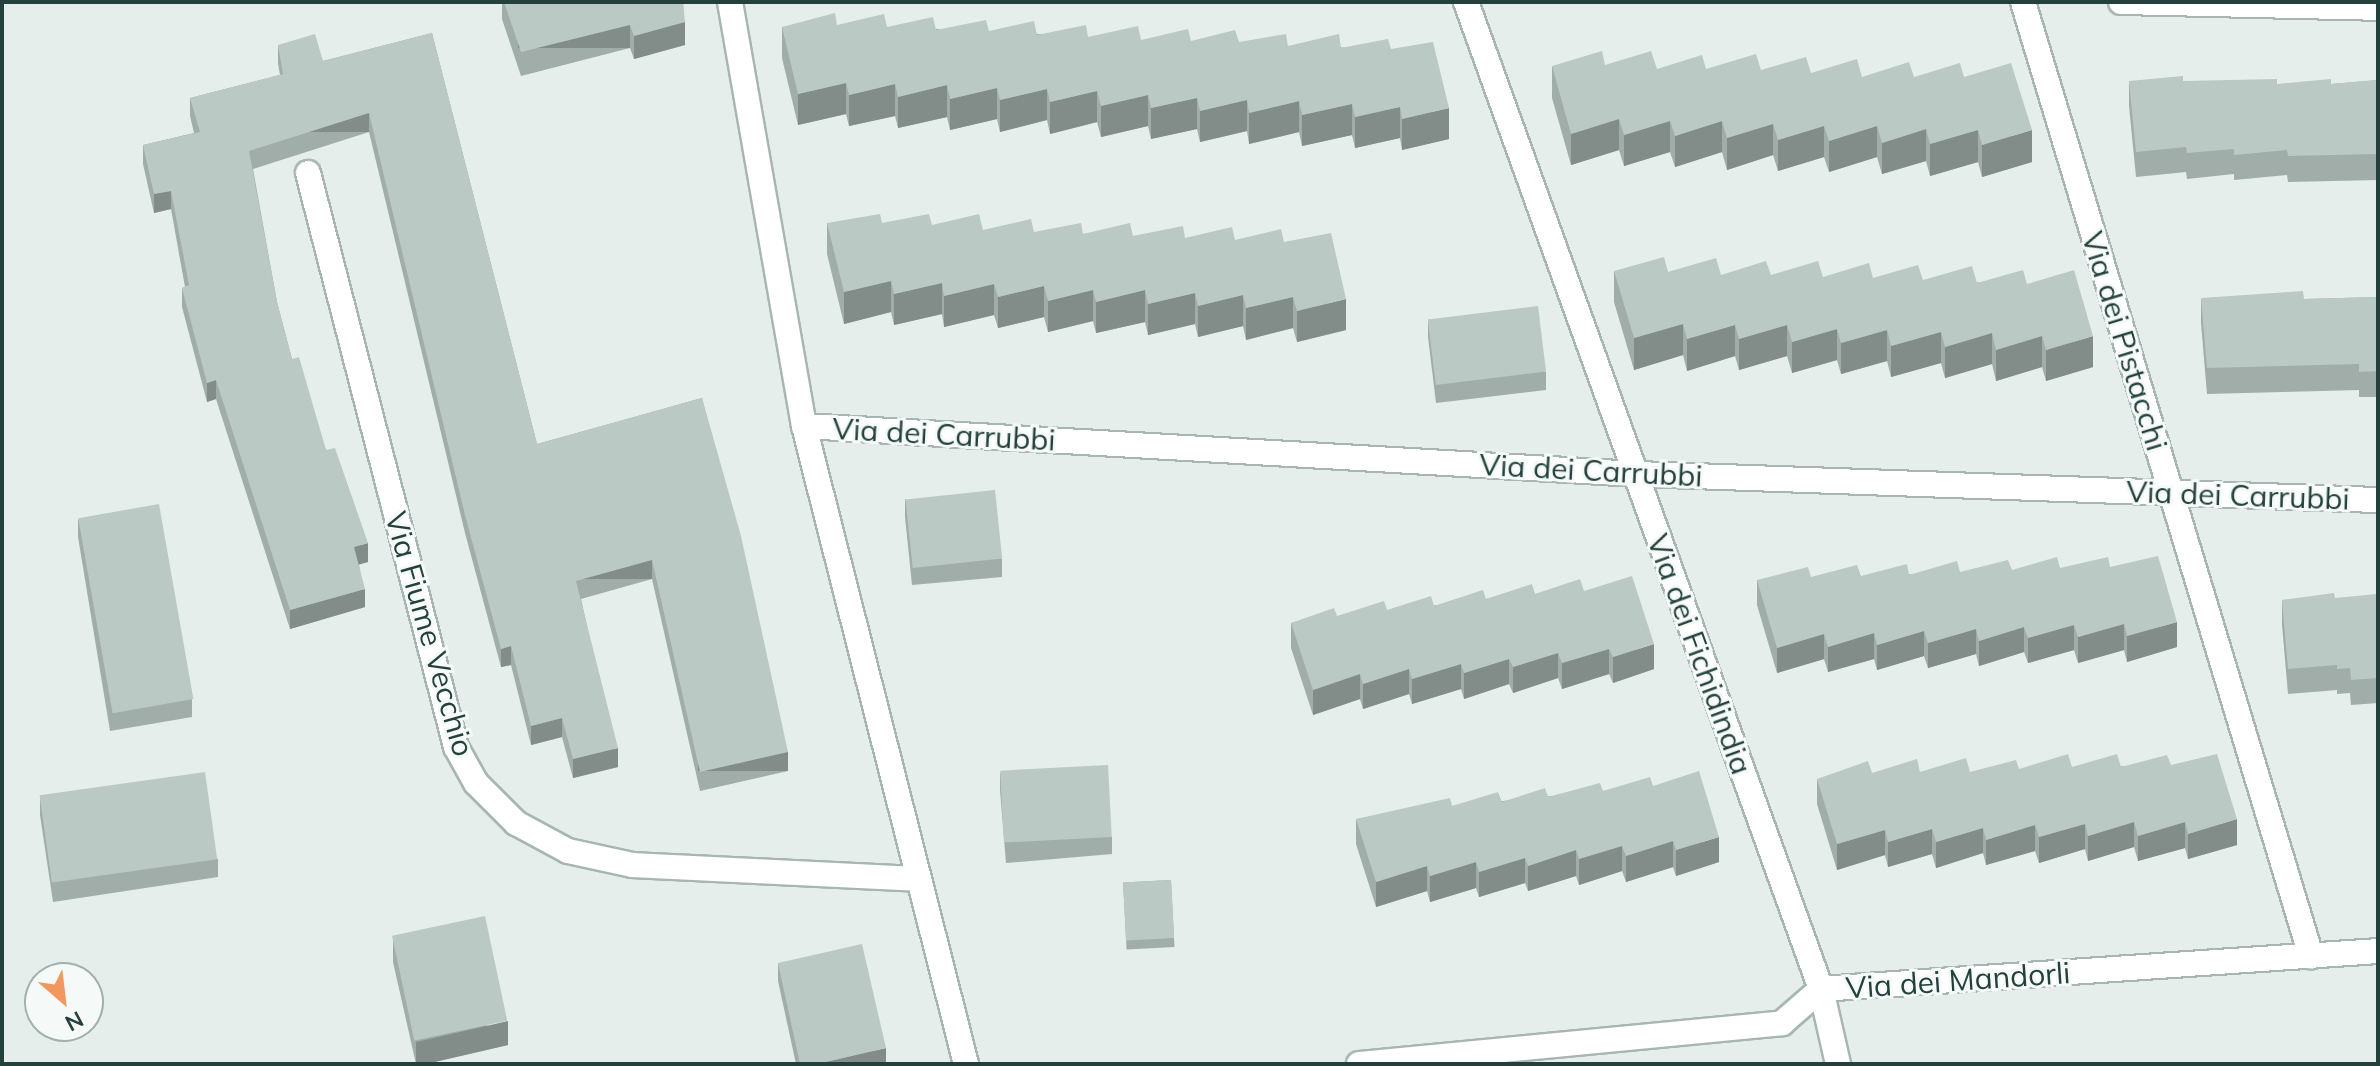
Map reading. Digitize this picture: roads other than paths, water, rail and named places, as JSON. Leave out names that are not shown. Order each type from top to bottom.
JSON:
[{"type":"street","points":[[730,2],[804,426],[915,879],[966,1064]]},
{"type":"street","name":"Via dei Fichidindia","points":[[1466,2],[1821,989],[1838,1064]]},
{"type":"street","name":"Via dei Pistacchi","points":[[2023,2],[2311,956]]},
{"type":"street","points":[[2121,2],[2375,6]]},
{"type":"street","name":"Via Fiume Vecchio","points":[[308,173],[456,747],[476,783],[516,823],[568,851],[620,863],[915,879]]},
{"type":"street","name":"Via dei Carrubbi","points":[[804,426],[1636,474],[2378,500]]},
{"type":"street","name":"Via dei Mandorli","points":[[1359,1064],[1782,1023],[1821,989],[2378,951]]}]
